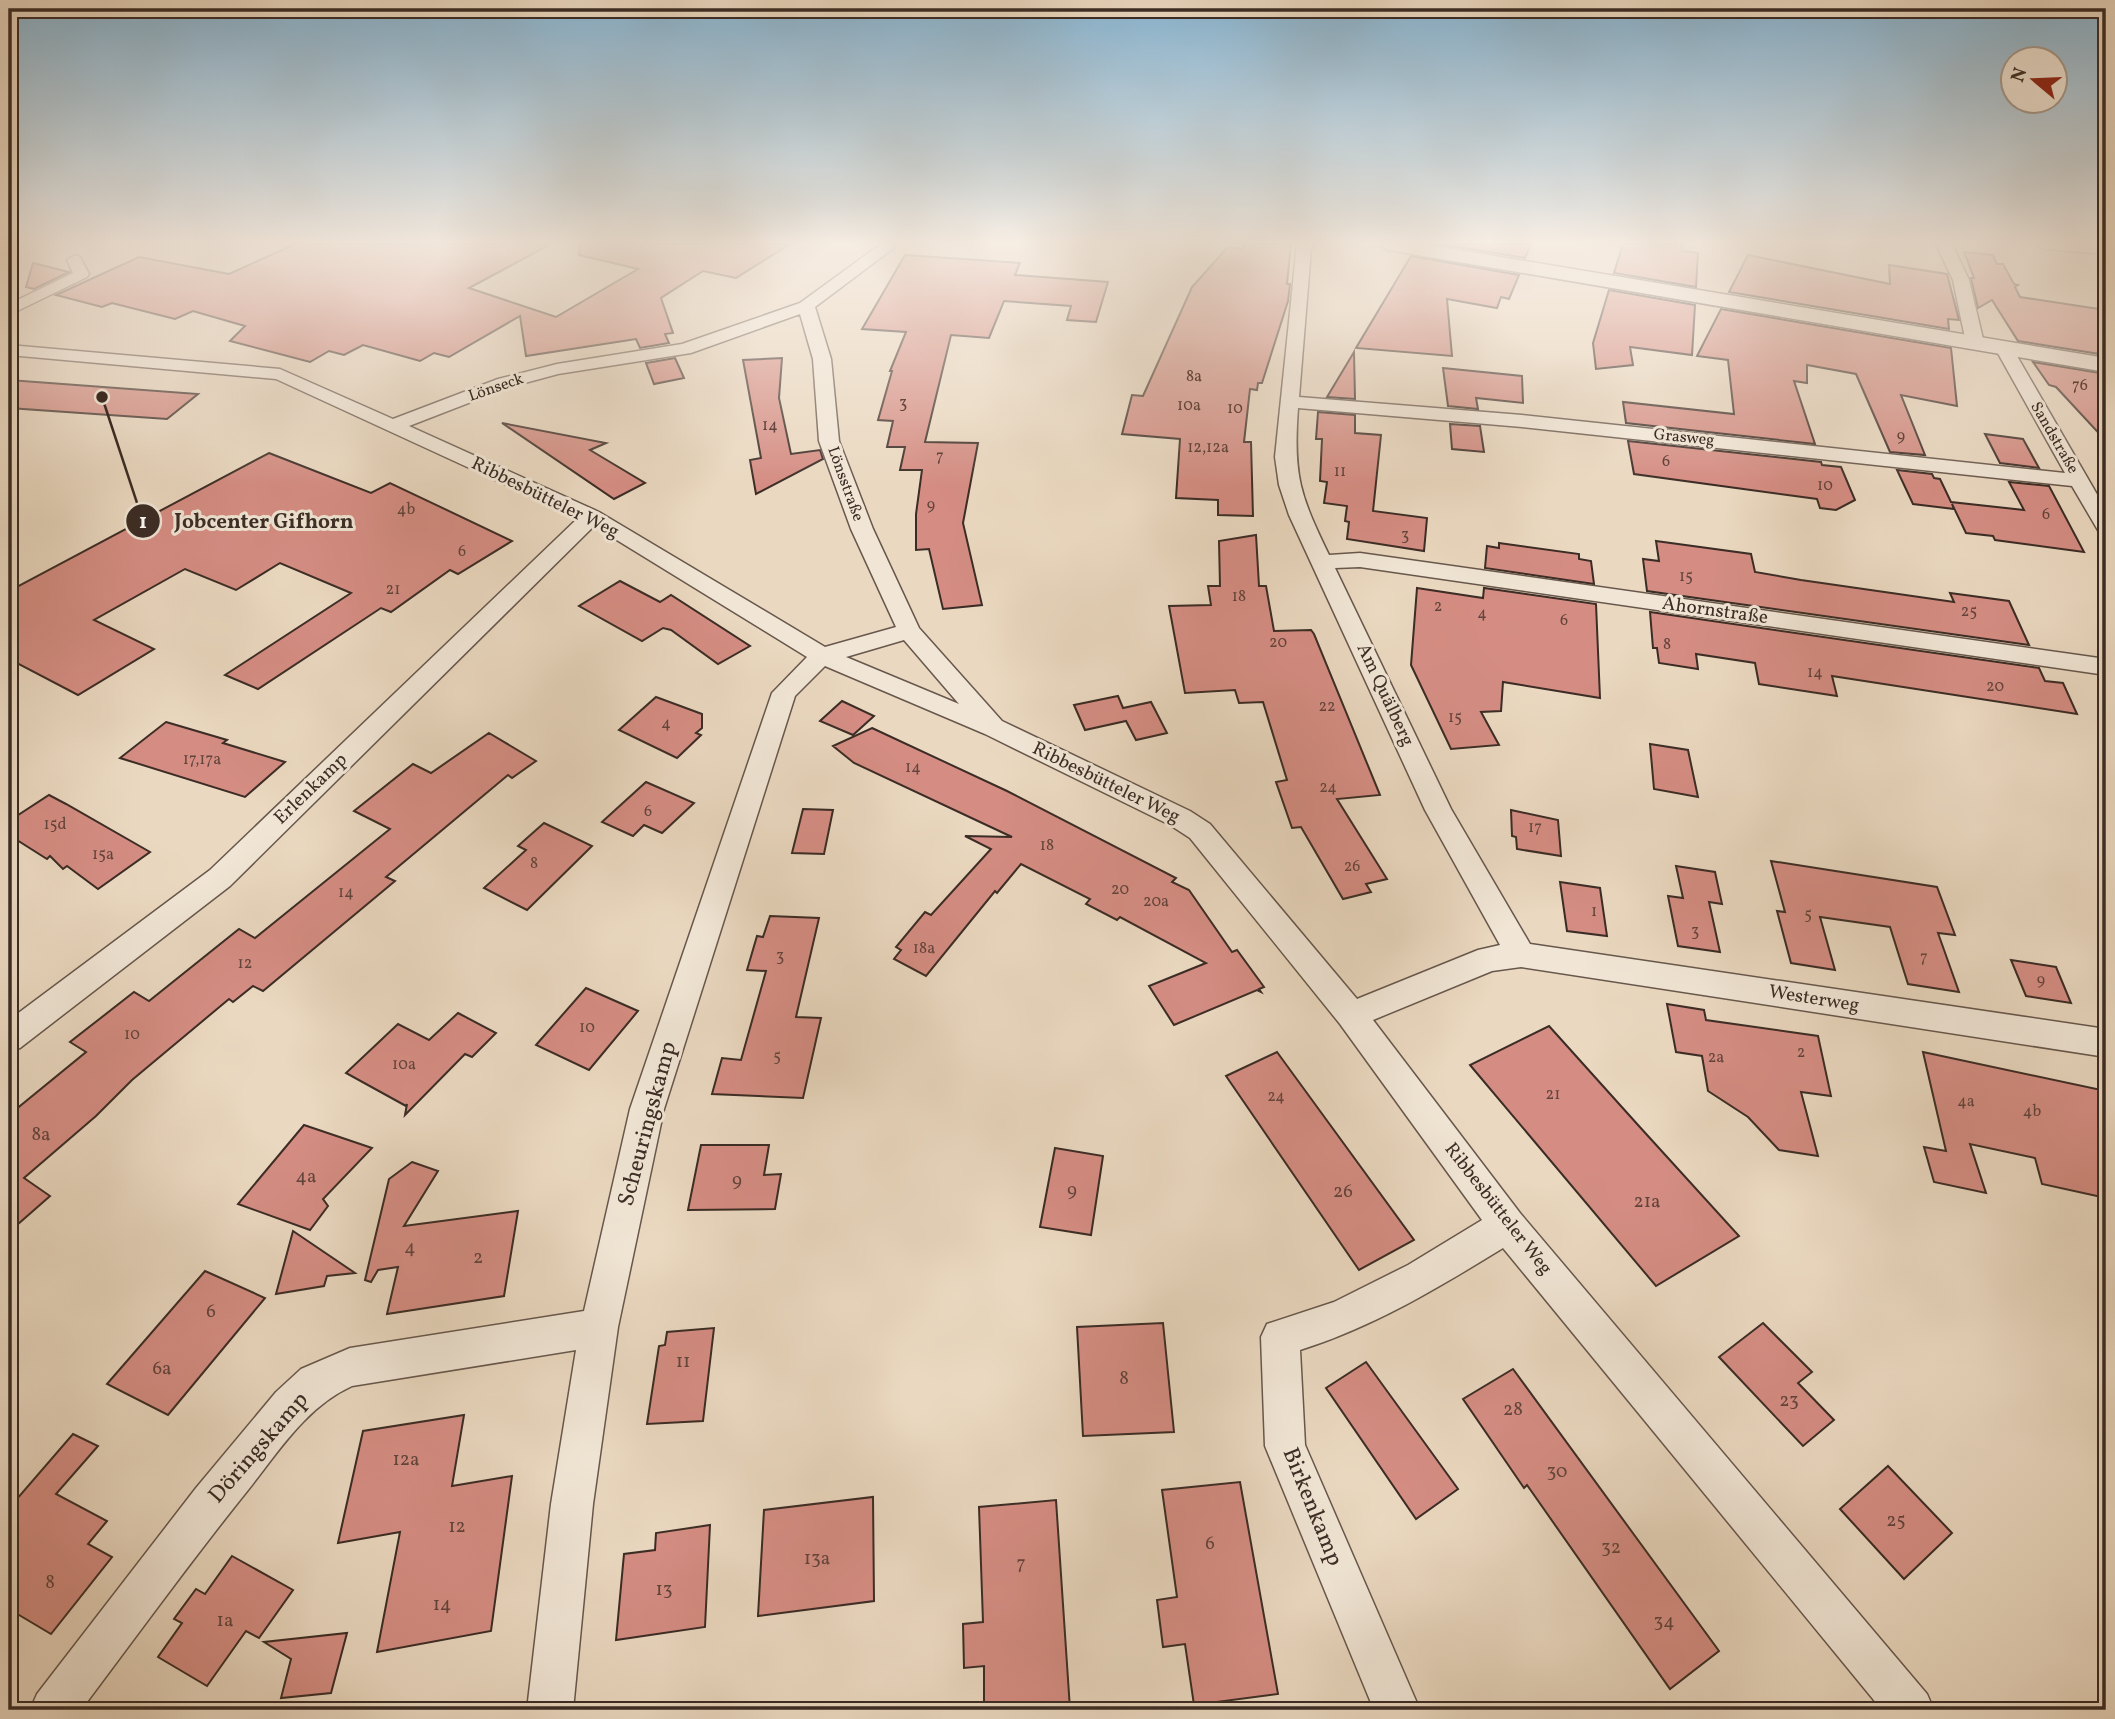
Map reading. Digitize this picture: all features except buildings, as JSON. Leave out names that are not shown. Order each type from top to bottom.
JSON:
[{"type":"street","name":"Lönseck","points":[[391,426],[504,383],[557,369],[685,349],[755,324]]},
{"type":"street","name":"Lönsstraße","points":[[812,324],[822,359],[829,441],[862,529],[909,631],[994,728]]},
{"type":"street","name":"Am Quälberg","points":[[1296,324],[1285,457],[1289,485],[1299,515],[1324,562],[1438,810],[1521,955]]},
{"type":"street","points":[[1887,324],[1973,338],[2004,348],[2106,365]]},
{"type":"street","points":[[1970,324],[1973,338]]},
{"type":"street","name":"Sandstraße","points":[[2004,348],[2106,528]]},
{"type":"street","name":"Ribbesbütteler Weg","points":[[9,349],[280,374],[592,516],[822,656],[994,728],[1180,818],[1200,831],[1351,1015],[1507,1225],[1911,1710]]},
{"type":"street","name":"Grasweg","points":[[1288,402],[1522,421],[2079,481]]},
{"type":"street","name":"Erlenkamp","points":[[9,1038],[220,878],[592,516]]},
{"type":"street","name":"Ahornstraße","points":[[1324,562],[1360,560],[2106,667]]},
{"type":"street","name":"Scheuringskamp","points":[[550,1710],[572,1504],[599,1327],[647,1109],[779,706],[784,693],[822,656],[909,631]]},
{"type":"street","points":[[1351,1015],[1489,959],[1521,955]]},
{"type":"street","name":"Westerweg","points":[[1521,955],[2106,1043]]},
{"type":"street","name":"Birkenkamp","points":[[1397,1710],[1285,1446],[1280,1337],[1350,1313],[1421,1278],[1507,1225]]},
{"type":"street","name":"Döringskamp","points":[[52,1710],[211,1503],[290,1406],[316,1382],[350,1367],[599,1327]]},
{"type":"place","name":"Jobcenter Gifhorn","points":[[102,397]]}]
